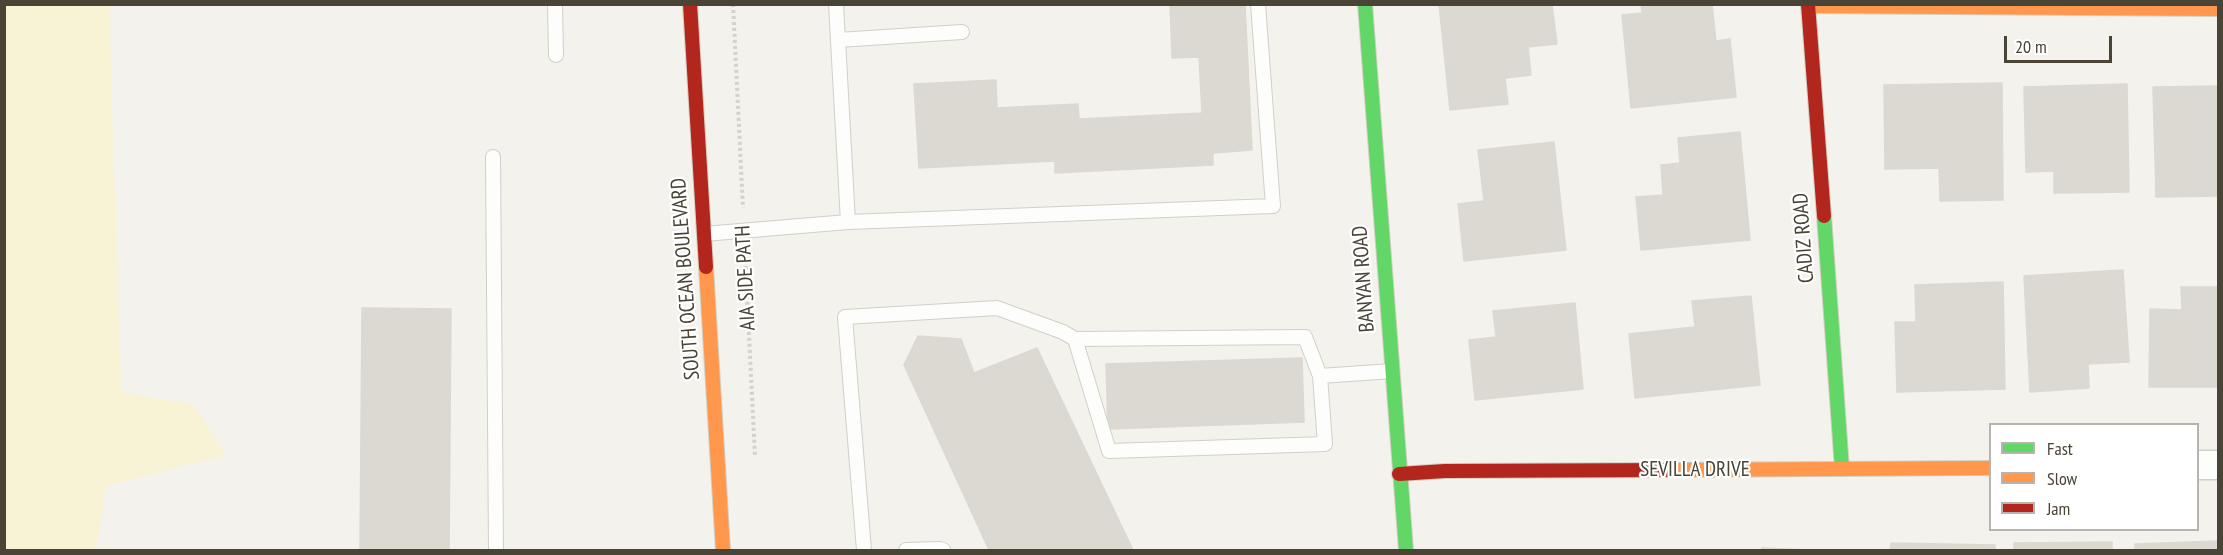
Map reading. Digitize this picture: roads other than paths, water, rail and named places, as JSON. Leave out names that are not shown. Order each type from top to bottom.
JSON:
[{"type":"street","name":"SOUTH OCEAN BOULEVARD","points":[[690,4],[723,550]]},
{"type":"street","name":"BANYAN ROAD","points":[[1365,4],[1406,550]]},
{"type":"street","points":[[1808,5],[2218,9]]},
{"type":"street","name":"CADIZ ROAD","points":[[1808,5],[1842,469]]},
{"type":"street","points":[[2199,465],[2218,465]]},
{"type":"street","name":"SEVILLA DRIVE","points":[[1399,474],[1456,470],[1989,468]]},
{"type":"lane","points":[[555,4],[556,56]]},
{"type":"lane","points":[[836,4],[848,222]]},
{"type":"lane","points":[[705,234],[848,222],[1273,206],[1258,4]]},
{"type":"lane","points":[[838,40],[962,32]]},
{"type":"lane","points":[[493,157],[496,550]]},
{"type":"lane","points":[[864,550],[845,317],[997,308],[1063,332],[1075,339],[1305,337],[1320,376],[1325,444],[1109,451],[1075,339]]},
{"type":"lane","points":[[1320,376],[1392,371]]},
{"type":"lane","points":[[906,550],[943,550]]}]
